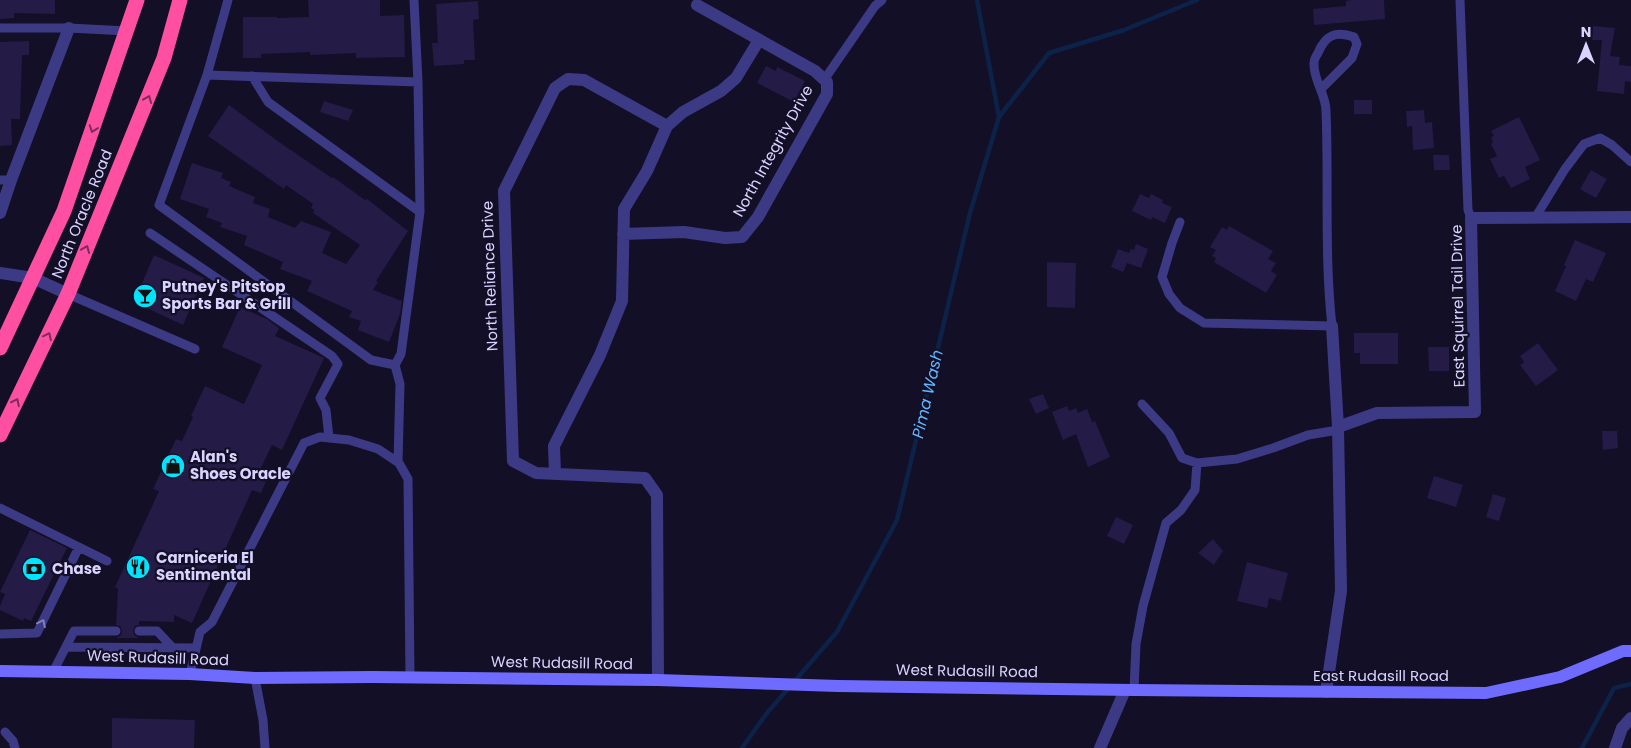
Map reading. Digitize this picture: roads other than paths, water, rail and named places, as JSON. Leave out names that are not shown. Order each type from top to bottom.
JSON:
[{"type":"highway","name":"North Oracle Road","points":[[0,348],[64,210],[137,0]]},
{"type":"highway","name":"North Oracle Road","points":[[0,435],[68,294],[164,58],[180,0]]},
{"type":"street","name":"North Integrity Drive","points":[[623,234],[684,232],[725,238],[742,237],[758,218],[827,94],[827,82],[815,71],[697,4]]},
{"type":"street","points":[[0,213],[5,180],[69,28]]},
{"type":"street","points":[[658,680],[656,495],[645,478],[555,474],[554,446],[600,355],[622,300],[624,209],[647,171],[666,126],[683,112],[720,91],[736,78],[759,40]]},
{"type":"street","name":"North Reliance Drive","points":[[555,474],[536,472],[512,462],[504,191],[555,88],[568,79],[584,80],[666,126]]},
{"type":"street","name":"East Squirrel Tail Drive","points":[[1338,429],[1377,413],[1475,412],[1472,218],[1631,218]]},
{"type":"street","points":[[0,273],[33,278],[68,294]]},
{"type":"street","points":[[1326,692],[1341,591],[1338,429],[1332,326]]},
{"type":"street","name":"East Rudasill Road","points":[[1129,690],[1486,693],[1560,677],[1629,652]]},
{"type":"street","name":"West Rudasill Road","points":[[0,671],[190,674],[255,678],[410,677],[658,680],[838,686],[1129,690]]},
{"type":"street","points":[[1100,748],[1129,690]]},
{"type":"street","points":[[1615,748],[1622,728],[1631,718]]},
{"type":"lane","points":[[228,0],[207,75],[159,205],[371,360],[395,365]]},
{"type":"lane","points":[[398,462],[400,384],[395,365],[401,354],[420,212],[418,82],[414,0]]},
{"type":"lane","points":[[1460,0],[1468,210],[1472,218]]},
{"type":"lane","points":[[824,80],[876,2]]},
{"type":"lane","points":[[0,28],[69,28],[127,31]]},
{"type":"lane","points":[[1180,222],[1162,277],[1169,294],[1180,308],[1204,323],[1332,326],[1327,215],[1328,148],[1326,102],[1315,74],[1314,62],[1323,41],[1333,35],[1345,33],[1354,36],[1357,44],[1352,58],[1321,89]]},
{"type":"lane","points":[[207,75],[418,82]]},
{"type":"lane","points":[[252,76],[268,102],[420,212]]},
{"type":"lane","points":[[1535,218],[1565,169],[1584,144],[1600,138],[1612,145],[1631,162]]},
{"type":"lane","points":[[150,233],[332,356],[338,364],[320,398],[326,410],[329,438]]},
{"type":"lane","points":[[68,294],[195,349]]},
{"type":"lane","points":[[1142,404],[1169,433],[1182,458],[1197,463],[1237,460],[1308,435],[1338,429]]},
{"type":"lane","points":[[190,674],[200,632],[212,622],[304,443],[320,437],[349,440],[378,449],[398,462],[408,479],[410,677]]},
{"type":"lane","points":[[1129,690],[1143,606],[1166,523],[1181,510],[1195,490],[1197,463]]},
{"type":"lane","points":[[0,508],[107,561]]},
{"type":"lane","points":[[0,634],[37,633],[79,547]]},
{"type":"lane","points":[[53,672],[74,631],[116,631]]},
{"type":"lane","points":[[139,631],[156,632],[174,648]]},
{"type":"lane","points":[[66,647],[196,648]]},
{"type":"lane","points":[[255,678],[266,748]]},
{"type":"lane","points":[[6,732],[13,741],[15,748]]},
{"type":"waterway","name":"Pima Wash","points":[[742,748],[767,713],[837,632],[897,520],[970,213],[999,117],[977,0]]},
{"type":"waterway","points":[[999,117],[1049,53],[1124,30],[1197,0]]},
{"type":"waterway","points":[[1582,748],[1614,688],[1631,684]]},
{"type":"place","name":"Putney's Pitstop Sports Bar & Grill","points":[[145,296]]},
{"type":"place","name":"Alan's Shoes Oracle","points":[[173,466]]},
{"type":"place","name":"Carniceria El Sentimental","points":[[138,567]]},
{"type":"place","name":"Chase","points":[[34,569]]}]
